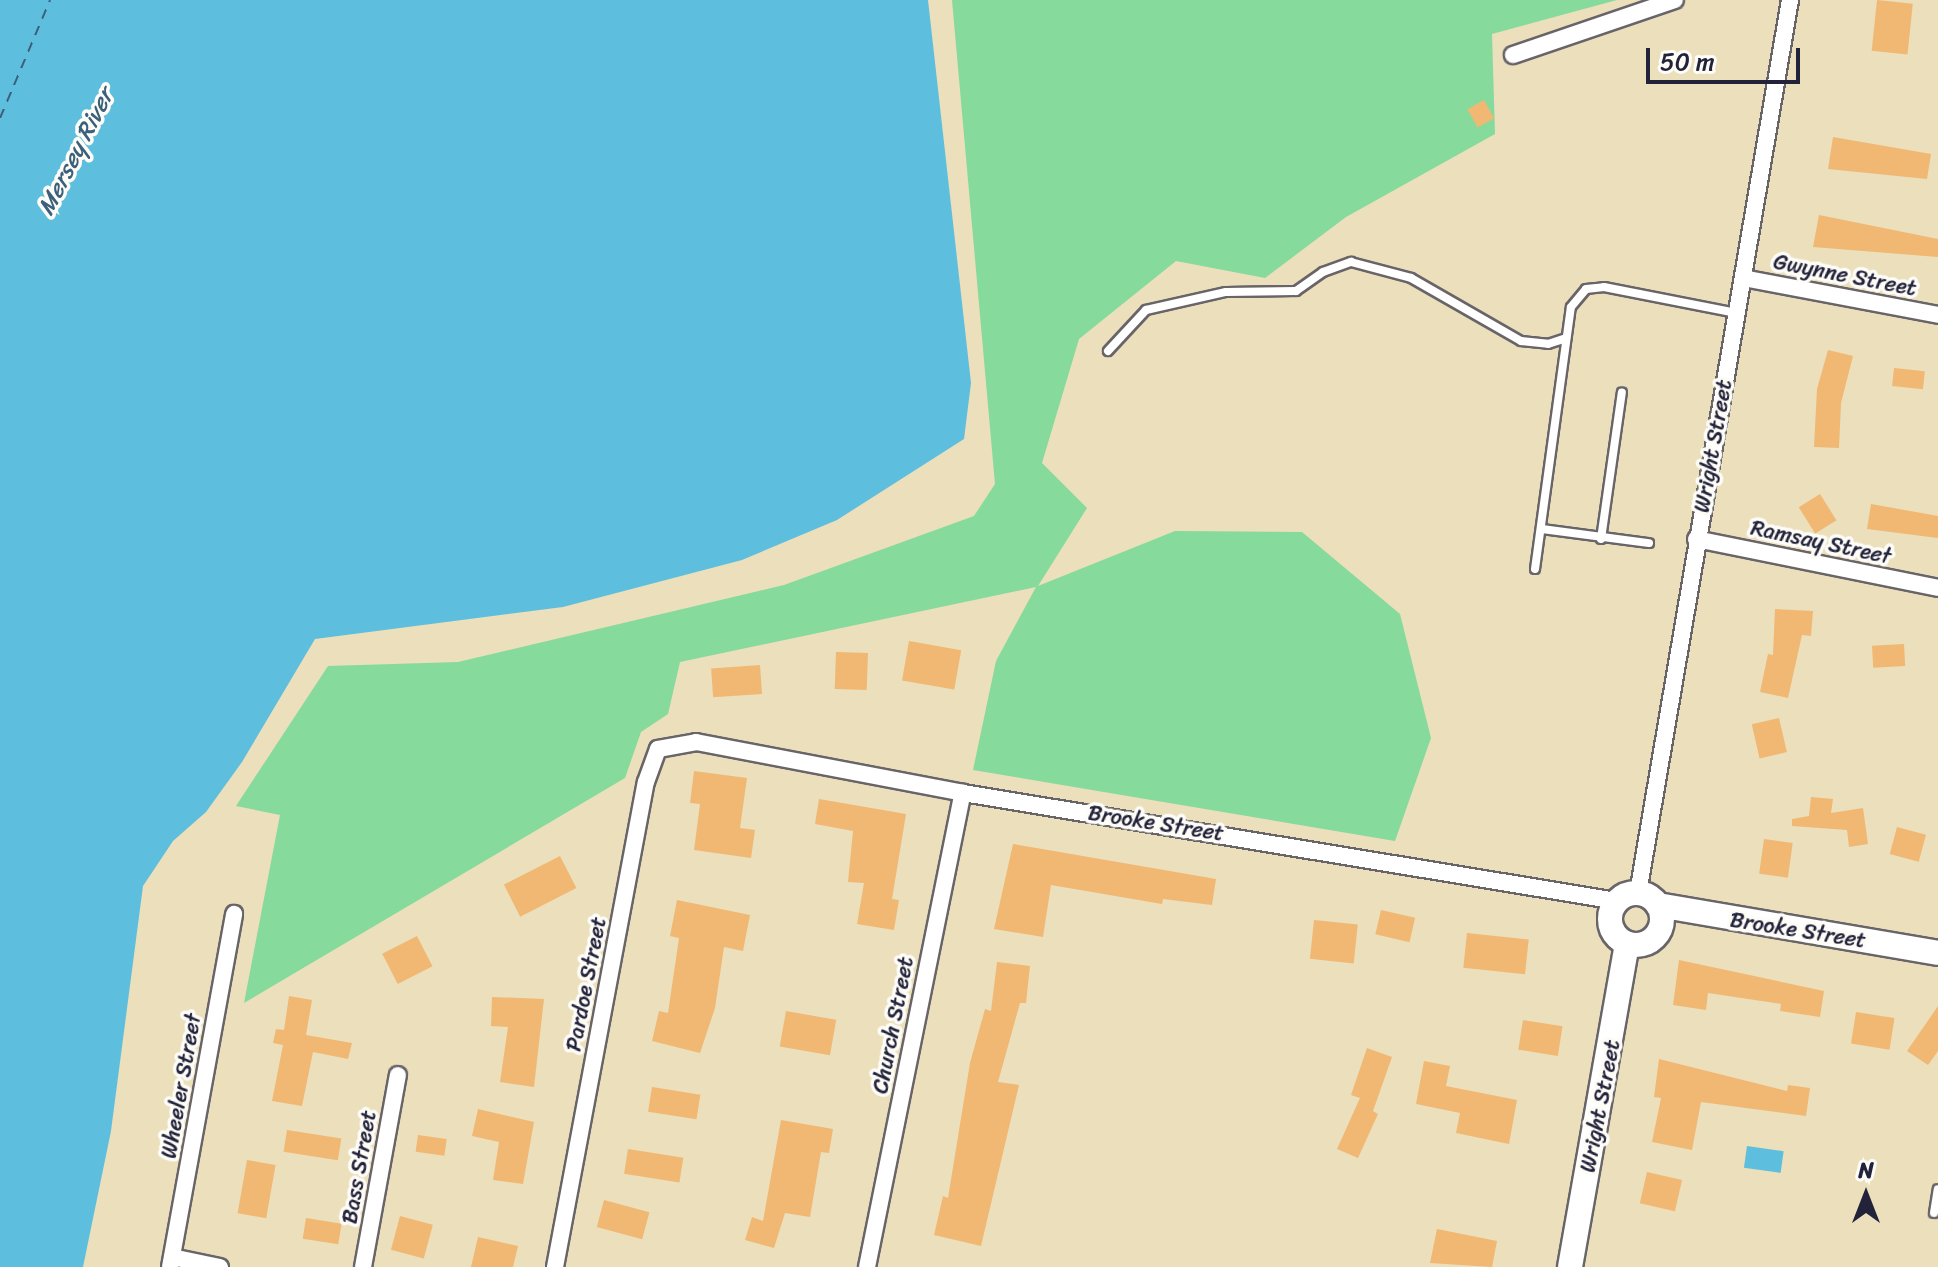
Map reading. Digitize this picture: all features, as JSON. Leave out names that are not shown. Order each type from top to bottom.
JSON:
[{"type":"street","points":[[1513,55],[1675,0]]},
{"type":"street","name":"Wright Street","points":[[1638,900],[1696,539],[1790,0]]},
{"type":"street","name":"Gwynne Street","points":[[1743,278],[1938,315]]},
{"type":"street","name":"Ramsay Street","points":[[1696,539],[1938,588]]},
{"type":"street","name":"Brooke Street","points":[[696,742],[963,793],[1638,900],[1938,953]]},
{"type":"street","name":"Pardoe Street","points":[[555,1267],[646,782],[658,749],[696,742]]},
{"type":"street","name":"Church Street","points":[[867,1267],[963,793]]},
{"type":"street","points":[[1638,900],[1662,921],[1656,936],[1643,945],[1627,944],[1610,925],[1638,900]]},
{"type":"street","name":"Wheeler Street","points":[[171,1262],[234,914]]},
{"type":"street","name":"Wright Street","points":[[1570,1267],[1627,944]]},
{"type":"street","name":"Bass Street","points":[[363,1267],[398,1075]]},
{"type":"street","points":[[171,1262],[220,1267]]},
{"type":"lane","points":[[1108,351],[1146,310],[1226,292],[1296,291],[1323,272],[1351,262],[1411,278],[1521,341],[1548,344],[1566,338]]},
{"type":"lane","points":[[1535,569],[1571,307],[1586,289],[1604,287],[1737,313]]},
{"type":"lane","points":[[1601,539],[1622,392]]},
{"type":"lane","points":[[1542,529],[1649,543]]},
{"type":"lane","points":[[1934,1213],[1938,1189]]},
{"type":"green space","points":[[952,0],[1617,0],[1492,34],[1495,134],[1346,217],[1265,278],[1176,261],[1079,339],[1042,463],[1087,508],[1038,586],[1175,531],[1302,532],[1400,614],[1431,738],[1395,841],[973,770],[996,661],[1036,587],[680,662],[668,714],[641,732],[625,778],[244,1003],[280,815],[236,806],[328,666],[458,662],[784,585],[974,516],[995,484]]},
{"type":"water","name":"Mersey River","points":[[0,0],[928,0],[971,383],[964,439],[837,520],[742,560],[563,607],[315,639],[242,762],[206,812],[173,841],[143,886],[111,1131],[83,1267],[0,1267]]},
{"type":"water","points":[[1747,1146],[1784,1151],[1781,1173],[1744,1168]]},
{"type":"building","points":[[1877,0],[1913,4],[1907,54],[1872,51]]},
{"type":"building","points":[[1484,100],[1494,118],[1478,128],[1467,109]]},
{"type":"building","points":[[1833,137],[1931,154],[1927,179],[1828,169]]},
{"type":"building","points":[[1819,215],[1938,239],[1938,257],[1813,247]]},
{"type":"building","points":[[1828,350],[1853,356],[1841,403],[1839,448],[1814,447],[1817,389]]},
{"type":"building","points":[[1894,368],[1925,371],[1923,389],[1892,386]]},
{"type":"building","points":[[1820,494],[1836,520],[1815,534],[1799,507]]},
{"type":"building","points":[[1871,504],[1938,516],[1938,538],[1867,529]]},
{"type":"building","points":[[1775,609],[1813,611],[1811,636],[1802,635],[1788,698],[1760,692],[1768,654],[1773,655]]},
{"type":"building","points":[[909,641],[961,650],[954,690],[902,680]]},
{"type":"building","points":[[1904,644],[1905,666],[1873,668],[1872,646]]},
{"type":"building","points":[[836,652],[868,653],[867,690],[835,689]]},
{"type":"building","points":[[760,665],[762,694],[713,697],[711,668]]},
{"type":"building","points":[[1779,718],[1787,752],[1760,758],[1752,724]]},
{"type":"building","points":[[694,771],[747,778],[740,828],[755,830],[751,858],[694,850],[700,804],[690,803]]},
{"type":"building","points":[[1811,797],[1833,799],[1831,813],[1863,808],[1868,844],[1849,847],[1847,830],[1792,826],[1792,819],[1809,816]]},
{"type":"building","points":[[819,799],[906,814],[892,899],[899,900],[894,930],[857,924],[864,883],[848,882],[853,831],[815,824]]},
{"type":"building","points":[[1897,827],[1926,835],[1919,862],[1890,854]]},
{"type":"building","points":[[1764,839],[1793,843],[1788,878],[1759,874]]},
{"type":"building","points":[[1013,844],[1216,879],[1212,905],[1163,899],[1162,904],[1051,885],[1043,937],[994,929]]},
{"type":"building","points":[[560,856],[576,888],[520,917],[504,885]]},
{"type":"building","points":[[677,900],[750,915],[743,951],[724,947],[715,1008],[700,1053],[652,1041],[659,1011],[668,1013],[679,938],[670,936]]},
{"type":"building","points":[[1381,910],[1415,918],[1409,942],[1375,934]]},
{"type":"building","points":[[1314,920],[1358,925],[1354,963],[1310,959]]},
{"type":"building","points":[[1467,933],[1529,939],[1525,974],[1463,968]]},
{"type":"building","points":[[417,936],[432,966],[398,984],[382,954]]},
{"type":"building","points":[[1679,960],[1824,991],[1820,1017],[1780,1011],[1781,1004],[1708,993],[1706,1010],[1673,1005]]},
{"type":"building","points":[[997,962],[1030,966],[1026,1003],[1020,1003],[998,1082],[1019,1085],[981,1246],[934,1235],[943,1196],[948,1198],[970,1063],[985,1009],[991,1011]]},
{"type":"building","points":[[289,996],[312,1000],[306,1035],[352,1043],[348,1059],[313,1052],[302,1106],[272,1101],[283,1045],[273,1043],[276,1029],[284,1030]]},
{"type":"building","points":[[492,997],[544,999],[534,1087],[500,1082],[508,1027],[491,1026]]},
{"type":"building","points":[[1938,1006],[1938,1051],[1928,1065],[1907,1051]]},
{"type":"building","points":[[786,1011],[836,1020],[830,1055],[780,1046]]},
{"type":"building","points":[[1856,1012],[1895,1018],[1890,1050],[1851,1044]]},
{"type":"building","points":[[1523,1020],[1563,1026],[1558,1056],[1518,1050]]},
{"type":"building","points":[[1367,1048],[1392,1057],[1373,1111],[1378,1114],[1358,1158],[1337,1149],[1360,1098],[1351,1095]]},
{"type":"building","points":[[1659,1059],[1787,1091],[1788,1085],[1810,1088],[1806,1116],[1701,1102],[1692,1150],[1652,1142],[1661,1098],[1654,1097]]},
{"type":"building","points":[[1424,1061],[1450,1066],[1446,1086],[1517,1100],[1509,1144],[1456,1133],[1460,1113],[1416,1104]]},
{"type":"building","points":[[652,1087],[700,1095],[696,1119],[648,1112]]},
{"type":"building","points":[[478,1109],[534,1122],[523,1184],[493,1180],[499,1142],[472,1136]]},
{"type":"building","points":[[781,1120],[833,1129],[829,1153],[821,1152],[810,1217],[785,1213],[774,1248],[745,1240],[752,1217],[763,1221]]},
{"type":"building","points":[[287,1130],[341,1139],[338,1160],[284,1152]]},
{"type":"building","points":[[418,1135],[447,1139],[444,1156],[416,1152]]},
{"type":"building","points":[[628,1149],[683,1158],[679,1182],[624,1174]]},
{"type":"building","points":[[247,1160],[276,1165],[266,1218],[238,1213]]},
{"type":"building","points":[[1647,1172],[1682,1180],[1675,1211],[1640,1203]]},
{"type":"building","points":[[604,1200],[649,1212],[642,1239],[597,1227]]},
{"type":"building","points":[[400,1216],[433,1225],[424,1259],[391,1250]]},
{"type":"building","points":[[306,1218],[342,1224],[338,1244],[303,1239]]},
{"type":"building","points":[[1437,1229],[1497,1241],[1492,1267],[1430,1263]]},
{"type":"building","points":[[478,1237],[518,1246],[513,1267],[471,1267]]},
{"type":"ferry route","points":[[0,118],[50,0]]}]
